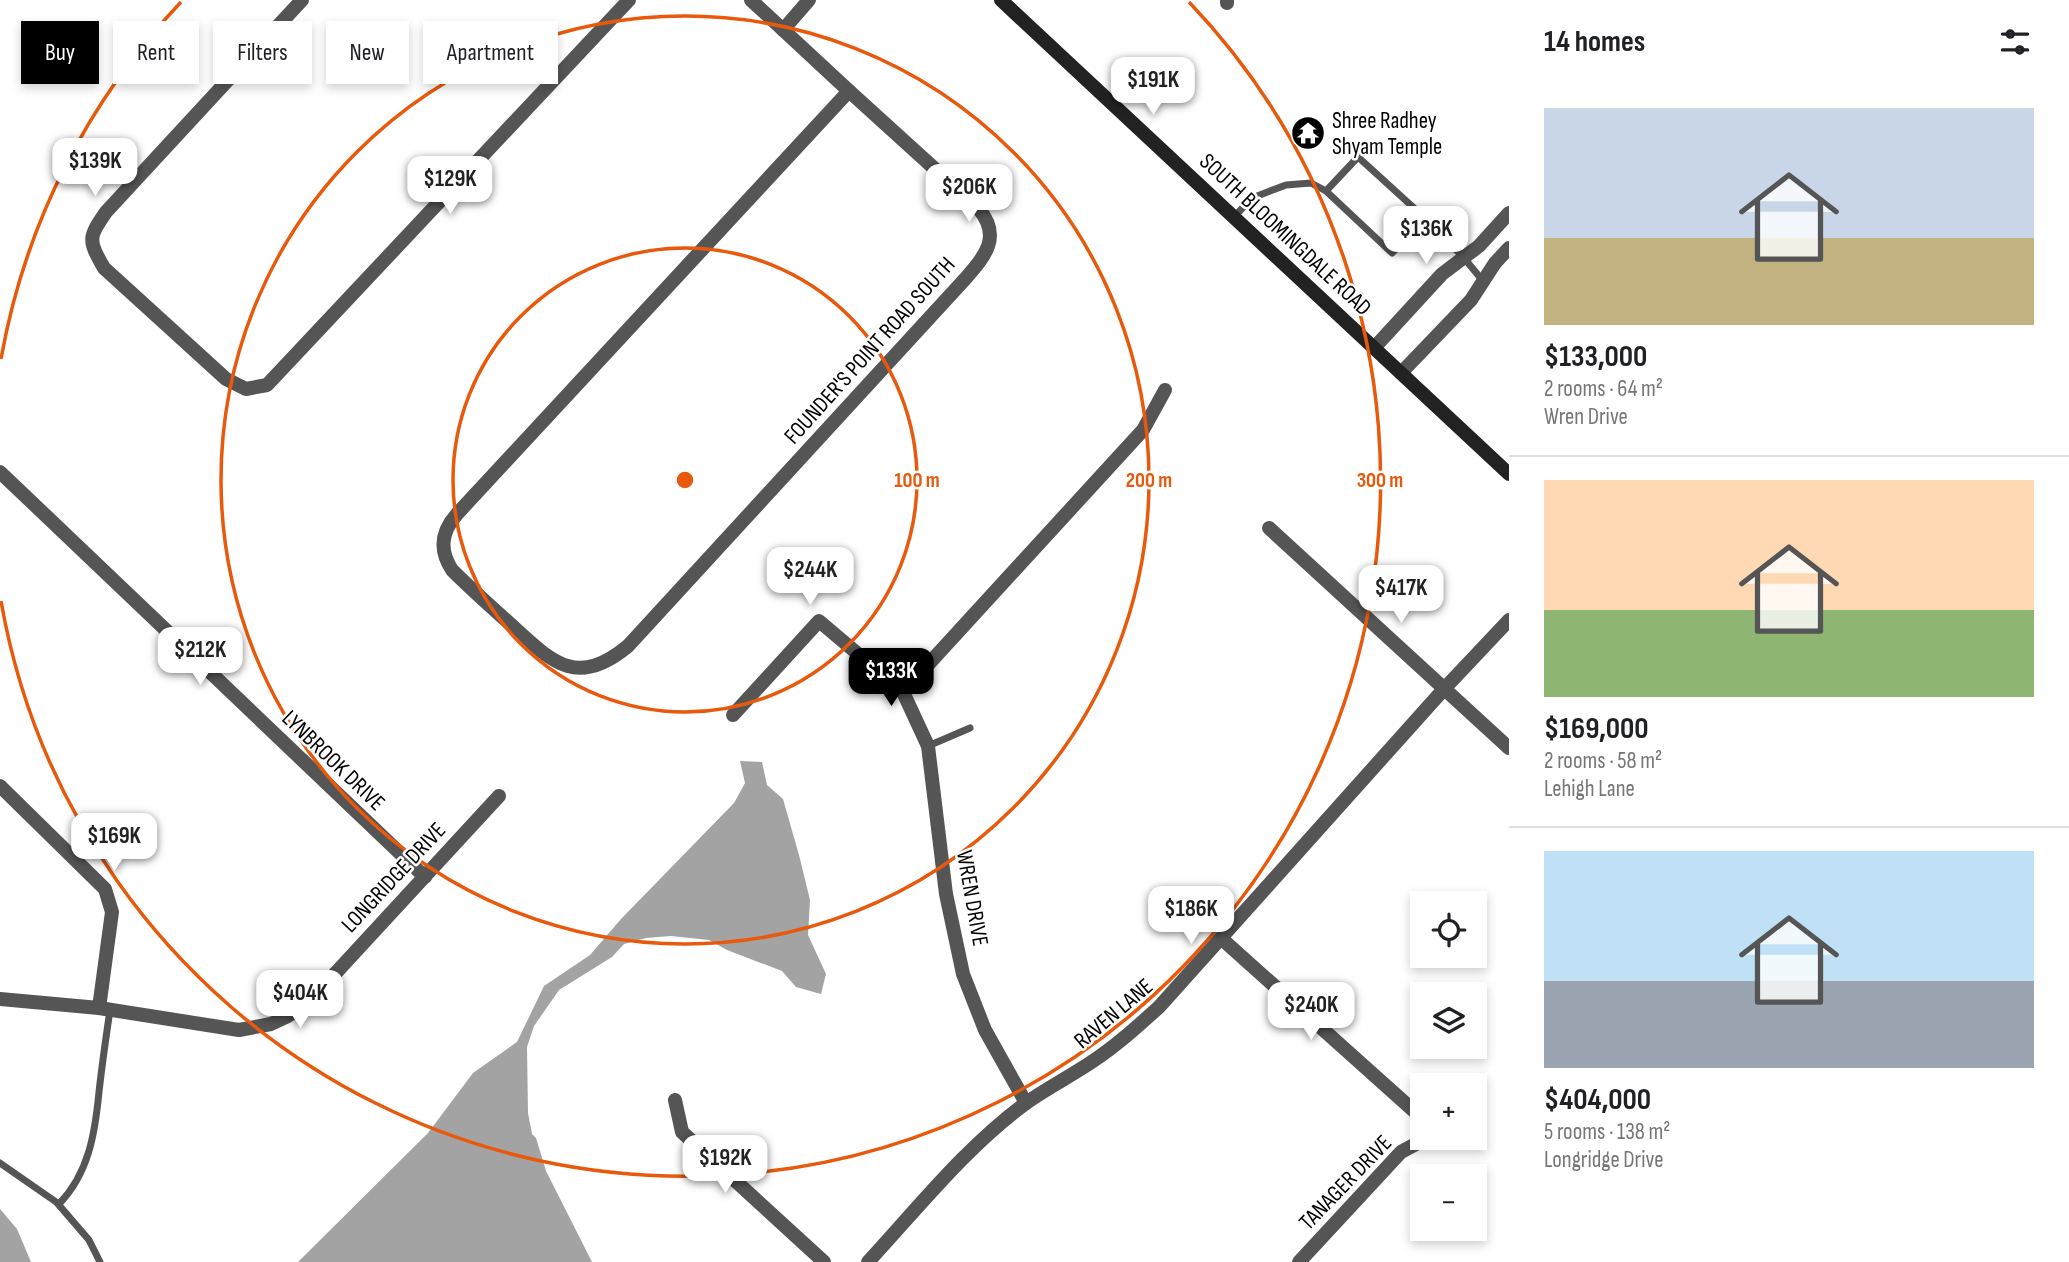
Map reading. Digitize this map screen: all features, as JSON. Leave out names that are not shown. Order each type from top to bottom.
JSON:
[{"type":"main road","name":"SOUTH BLOOMINGDALE ROAD","points":[[1002,0],[1509,474]]},
{"type":"street","points":[[302,0],[93,230],[92,248],[104,268],[226,379],[246,389],[267,385],[629,0]]},
{"type":"street","points":[[751,0],[849,91]]},
{"type":"street","points":[[783,30],[809,0]]},
{"type":"street","name":"FOUNDER'S POINT ROAD SOUTH","points":[[849,91],[979,209],[989,225],[990,242],[986,251],[955,290],[628,646],[603,664],[590,668],[569,667],[558,663],[540,651],[452,570],[443,546],[445,530],[462,508],[849,91]]},
{"type":"street","points":[[1374,348],[1442,274],[1479,246],[1509,213]]},
{"type":"street","points":[[1401,373],[1471,300],[1495,263],[1509,248]]},
{"type":"street","points":[[903,692],[1143,430],[1165,390]]},
{"type":"street","name":"LYNBROOK DRIVE","points":[[0,472],[425,877]]},
{"type":"street","points":[[1269,528],[1509,748]]},
{"type":"street","name":"RAVEN LANE","points":[[868,1262],[961,1161],[1026,1103],[1095,1060],[1124,1039],[1159,1007],[1509,620]]},
{"type":"street","name":"WREN DRIVE","points":[[733,715],[819,621],[903,692],[928,746],[946,894],[963,974],[985,1030],[1026,1103]]},
{"type":"street","points":[[0,786],[105,889],[112,912],[105,1009]]},
{"type":"street","name":"LONGRIDGE DRIVE","points":[[0,999],[105,1009],[239,1030],[271,1024],[308,1003],[499,796]]},
{"type":"street","points":[[1222,939],[1410,1107]]},
{"type":"street","points":[[675,1100],[682,1132],[824,1262]]},
{"type":"street","name":"TANAGER DRIVE","points":[[1299,1262],[1401,1152],[1410,1147]]},
{"type":"lane","points":[[1326,191],[1358,157],[1425,218],[1483,281]]},
{"type":"lane","points":[[1234,217],[1252,198],[1286,185],[1311,183],[1326,191],[1392,253],[1425,218]]},
{"type":"lane","points":[[928,746],[970,727]]},
{"type":"lane","points":[[58,1204],[68,1195],[87,1162],[97,1121],[105,1009]]},
{"type":"lane","points":[[0,1163],[58,1204],[89,1241],[100,1262]]},
{"type":"shaded area","points":[[740,761],[762,762],[767,785],[783,799],[810,900],[808,935],[826,974],[821,994],[796,987],[782,971],[727,950],[709,940],[671,936],[646,938],[624,944],[612,957],[559,990],[534,1026],[527,1047],[528,1113],[532,1134],[536,1138],[546,1171],[592,1262],[298,1262],[428,1133],[473,1073],[517,1042],[544,986],[590,955],[621,919],[734,803],[745,783]]},
{"type":"shaded area","points":[[0,1209],[17,1229],[31,1262],[0,1262]]},
{"type":"place","name":"Shree Radhey Shyam Temple","points":[[1308,133]]}]
